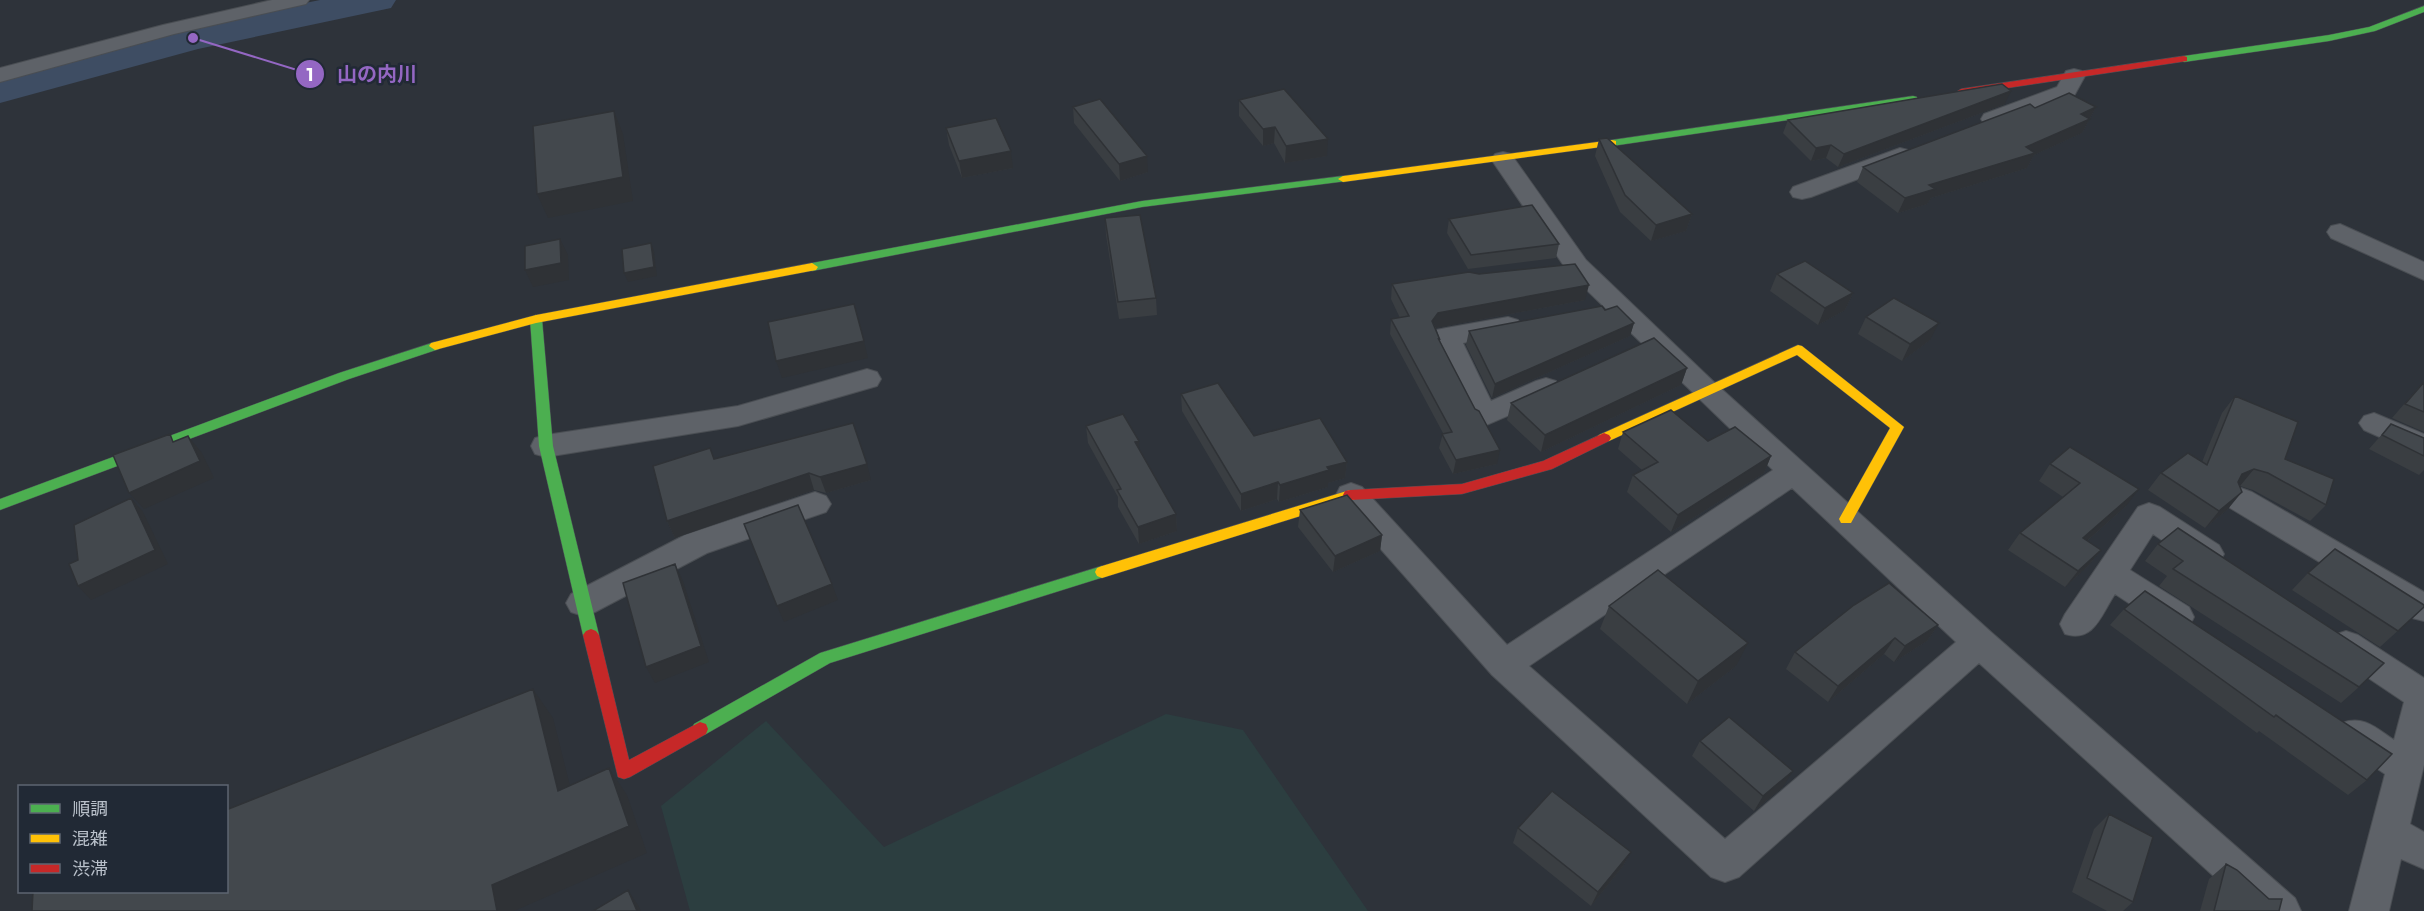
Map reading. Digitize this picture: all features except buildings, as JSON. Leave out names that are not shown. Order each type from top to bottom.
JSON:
[{"type":"street","points":[[0,75],[170,29],[299,0]]},
{"type":"street","points":[[1946,94],[2329,38],[2372,29],[2424,9]]},
{"type":"street","points":[[1967,129],[2066,91],[2074,76]]},
{"type":"street","points":[[0,505],[355,372],[417,351],[536,319],[1142,204],[1503,159],[1922,98]]},
{"type":"street","points":[[1802,192],[1923,146]]},
{"type":"street","points":[[1503,159],[1565,267],[1617,305],[1642,344],[1705,390],[1979,642],[2281,911]]},
{"type":"street","points":[[2340,232],[2424,272]]},
{"type":"street","points":[[1583,312],[1617,305]]},
{"type":"street","points":[[536,319],[546,446],[624,772],[825,658],[1351,495],[1462,489],[1547,465],[1798,349],[1897,427],[1846,519]]},
{"type":"street","points":[[1537,320],[1446,337],[1484,416],[1569,378]]},
{"type":"street","points":[[546,446],[738,416],[867,379]]},
{"type":"street","points":[[2374,423],[2424,446]]},
{"type":"street","points":[[1504,665],[1794,471]]},
{"type":"street","points":[[1351,495],[1504,665],[1725,864],[1979,642]]},
{"type":"street","points":[[2241,500],[2424,608]]},
{"type":"street","points":[[583,603],[696,543],[814,504]]},
{"type":"street","points":[[2077,624],[2149,515],[2237,573]]},
{"type":"street","points":[[2110,574],[2199,632]]},
{"type":"street","points":[[2325,631],[2424,695],[2369,911]]},
{"type":"street","points":[[2326,715],[2405,767]]},
{"type":"street","points":[[2389,833],[2424,851]]},
{"type":"shaded area","points":[[1166,714],[1243,730],[1368,911],[690,911],[661,806],[766,721],[884,847]]},
{"type":"waterway","points":[[0,90],[193,38],[377,0]]},
{"type":"traffic: fast","points":[[2184,59],[2329,38],[2372,29],[2424,9]]},
{"type":"traffic: fast","points":[[1612,143],[1913,99]]},
{"type":"traffic: fast","points":[[812,267],[1142,204],[1343,179]]},
{"type":"traffic: fast","points":[[536,319],[546,446],[591,635]]},
{"type":"traffic: fast","points":[[0,505],[344,376],[435,346]]},
{"type":"traffic: fast","points":[[700,729],[825,658],[1102,572]]},
{"type":"traffic: slow","points":[[1343,179],[1612,143]]},
{"type":"traffic: slow","points":[[435,346],[536,319],[812,267]]},
{"type":"traffic: slow","points":[[1604,438],[1798,349],[1897,427],[1846,519]]},
{"type":"traffic: slow","points":[[1102,572],[1350,495]]},
{"type":"traffic: jam","points":[[1961,92],[2184,59]]},
{"type":"traffic: jam","points":[[1350,495],[1462,489],[1547,465],[1604,438]]},
{"type":"traffic: jam","points":[[591,635],[624,772],[700,729]]},
{"type":"place","name":"山の内川","points":[[193,38]]}]
